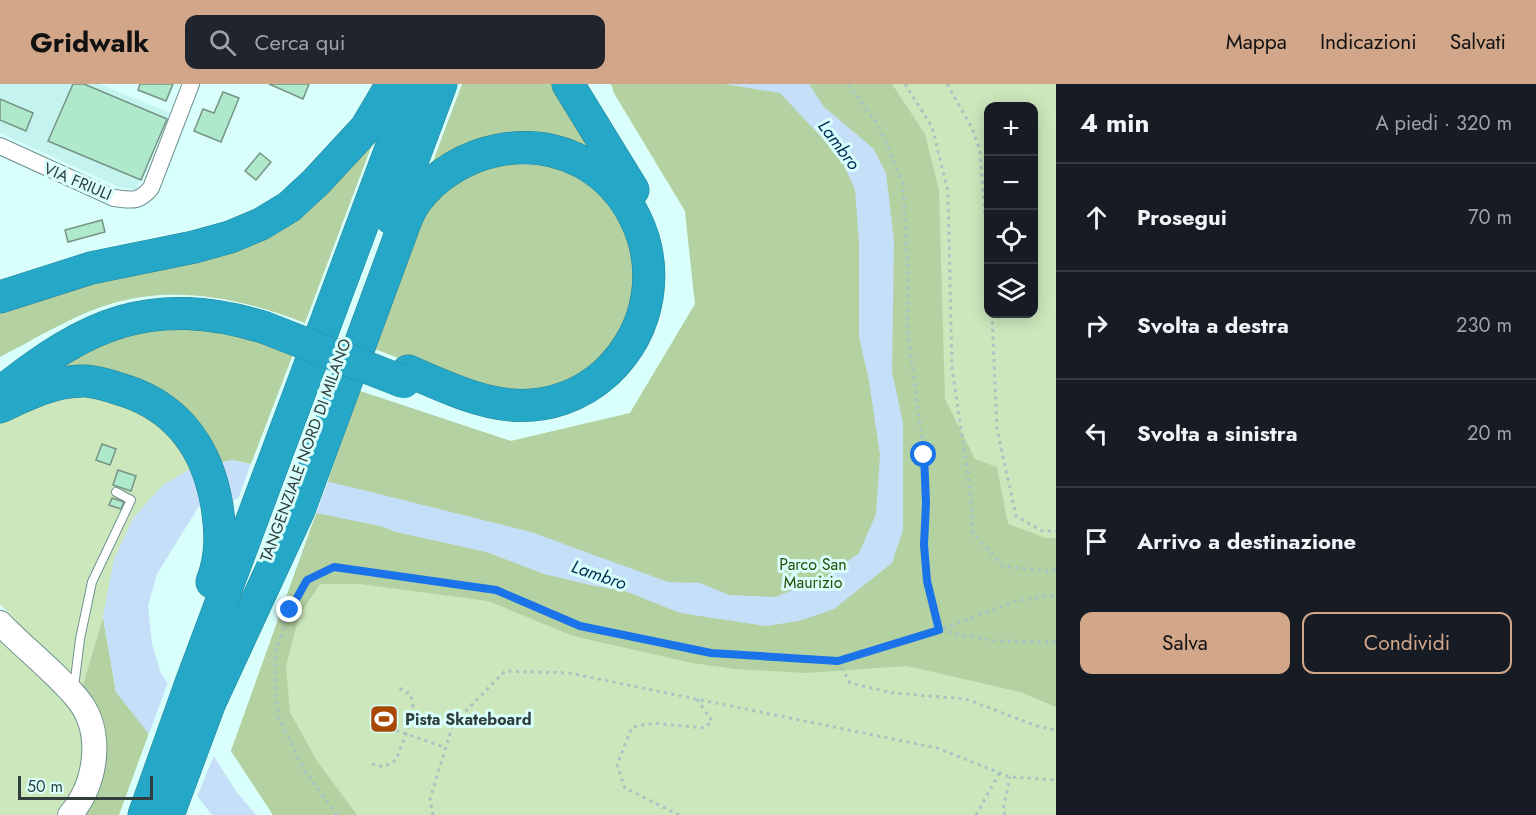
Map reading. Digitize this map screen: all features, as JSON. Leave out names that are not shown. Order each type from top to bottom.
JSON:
[{"type":"highway","points":[[0,297],[91,268],[194,247],[230,237],[261,224],[289,207],[316,182],[366,128],[392,84]]},
{"type":"highway","name":"TANGENZIALE NORD DI MILANO","points":[[299,455],[415,84]]},
{"type":"highway","name":"TANGENZIALE NORD DI MILANO","points":[[299,455],[441,84]]},
{"type":"highway","points":[[406,376],[457,403],[491,414],[538,416],[561,412],[601,393],[615,381],[639,352],[656,317],[660,297],[660,261],[657,242],[644,208],[568,84]]},
{"type":"highway","points":[[0,369],[72,329],[101,316],[152,304],[212,303],[238,307],[265,322],[406,376],[493,402],[537,405],[558,401],[579,393],[598,381],[629,347],[639,330],[649,296],[649,262],[646,244],[639,226],[617,191],[602,175],[584,163],[561,153],[537,148],[513,148],[490,152],[447,171],[429,185],[415,202],[404,225],[299,455],[275,520],[193,686],[152,803]]},
{"type":"highway","points":[[0,393],[34,366],[77,340],[128,319],[171,314],[209,314],[265,322]]},
{"type":"highway","points":[[0,407],[39,389],[58,384],[86,381],[110,386],[140,396],[167,411],[185,429],[201,452],[210,474],[221,529],[220,555],[193,686]]},
{"type":"main road","points":[[0,623],[73,694],[88,716],[94,739],[94,763],[89,785],[78,806],[70,815]]},
{"type":"street","name":"VIA FRIULI","points":[[0,147],[114,198],[132,200],[143,198],[151,188],[191,84]]},
{"type":"lane","points":[[73,694],[80,639],[92,582],[131,500],[116,492]]},
{"type":"path","points":[[848,84],[879,126],[903,185],[908,275],[907,326],[924,455],[926,503],[924,545],[927,581],[939,630]]},
{"type":"path","points":[[905,84],[932,127],[948,191],[952,369],[970,488],[973,534],[1003,566],[1045,571],[1056,570]]},
{"type":"path","points":[[947,84],[972,128],[980,151],[985,210]]},
{"type":"path","points":[[992,318],[997,429],[1010,497],[1016,516],[1042,531],[1056,531]]},
{"type":"path","points":[[337,815],[304,770],[279,718],[275,690],[275,654],[290,610],[307,580],[334,567],[496,590],[580,626],[711,653],[838,661],[939,630],[1016,601],[1056,595]]},
{"type":"path","points":[[939,630],[996,641],[1056,642]]},
{"type":"path","points":[[838,661],[850,683],[893,693],[966,699],[1037,726],[1056,730]]},
{"type":"path","points":[[433,815],[430,799],[444,747],[453,724],[505,671],[569,673],[937,748],[1010,777],[1056,780]]},
{"type":"path","points":[[372,764],[384,767],[396,760],[414,713],[411,695],[399,688]]},
{"type":"path","points":[[679,815],[625,788],[617,765],[632,727],[654,723],[705,728],[712,721],[697,699]]},
{"type":"path","points":[[389,728],[444,747]]},
{"type":"path","points":[[976,815],[1000,772]]},
{"type":"path","points":[[1005,815],[1003,810],[1010,777]]},
{"type":"shaded area","points":[[0,84],[100,84],[170,113],[136,190],[119,187],[0,133]]},
{"type":"green space","points":[[462,84],[557,84],[603,159],[432,164]]},
{"type":"green space","name":"Parco San Maurizio","points":[[611,84],[1056,84],[1056,815],[273,815],[231,751],[360,391],[511,441],[630,413],[695,304],[685,211],[614,93]]},
{"type":"green space","name":"Parco San Maurizio","points":[[611,84],[892,84],[925,134],[939,190],[945,399],[975,459],[997,467],[1008,524],[1046,538],[1056,538],[1056,707],[1020,692],[907,666],[806,673],[735,669],[692,663],[573,636],[488,601],[360,584],[320,584],[299,616],[286,666],[290,712],[317,761],[357,815],[273,815],[231,751],[360,391],[511,441],[630,413],[695,304],[685,211],[614,93]]},
{"type":"green space","points":[[376,134],[305,323],[260,308],[214,298],[191,295],[144,297],[121,301],[90,311],[0,357],[0,307],[63,285],[161,269]]},
{"type":"green space","points":[[478,163],[577,166],[633,226],[635,326],[578,382],[508,395],[367,346],[417,216]]},
{"type":"green space","points":[[171,321],[295,349],[251,464],[232,460],[219,463],[193,421],[42,376],[73,351]]},
{"type":"green space","points":[[74,389],[157,412],[195,468],[114,559],[103,617],[82,688],[0,604],[0,421]]},
{"type":"green space","points":[[103,617],[116,692],[149,733],[119,815],[78,815],[92,800],[82,688]]},
{"type":"green space","points":[[0,630],[82,721],[87,761],[62,815],[0,815]]},
{"type":"water","name":"Lambro","points":[[725,84],[809,84],[824,107],[873,148],[886,173],[894,241],[892,372],[903,423],[903,530],[892,563],[834,609],[799,621],[766,626],[680,613],[625,591],[544,574],[486,552],[396,532],[380,526],[242,498],[199,506],[157,574],[148,606],[152,644],[161,673],[236,791],[256,815],[212,815],[116,692],[103,617],[114,559],[133,518],[163,485],[190,469],[232,460],[355,488],[531,532],[668,582],[700,583],[729,595],[775,597],[826,577],[859,553],[876,514],[880,455],[869,381],[859,337],[859,242],[855,190],[840,157],[780,93]]},
{"type":"pier","points":[[252,461],[329,479],[315,516],[242,501],[237,502]]},
{"type":"pier","points":[[169,680],[215,753],[196,799],[148,736]]},
{"type":"building","points":[[73,84],[84,84],[167,119],[141,180],[48,141]]},
{"type":"building","points":[[140,84],[173,84],[166,101],[138,90]]},
{"type":"building","points":[[269,84],[309,84],[303,99]]},
{"type":"building","points":[[223,92],[239,98],[221,142],[194,131],[203,109],[214,113]]},
{"type":"building","points":[[0,99],[33,113],[26,131],[0,120]]},
{"type":"building","points":[[260,153],[271,162],[256,180],[245,171]]},
{"type":"building","points":[[102,220],[105,232],[68,242],[65,230]]},
{"type":"building","points":[[102,444],[116,449],[110,465],[96,460]]},
{"type":"building","points":[[118,470],[136,476],[131,491],[113,485]]},
{"type":"building","points":[[112,498],[124,502],[121,509],[109,505]]},
{"type":"place","name":"Pista Skateboard","points":[[384,719]]},
{"type":"route","points":[[290,610],[307,580],[334,567],[496,590],[580,626],[711,653],[838,661],[939,630],[927,581],[924,545],[926,503],[924,455]]}]
